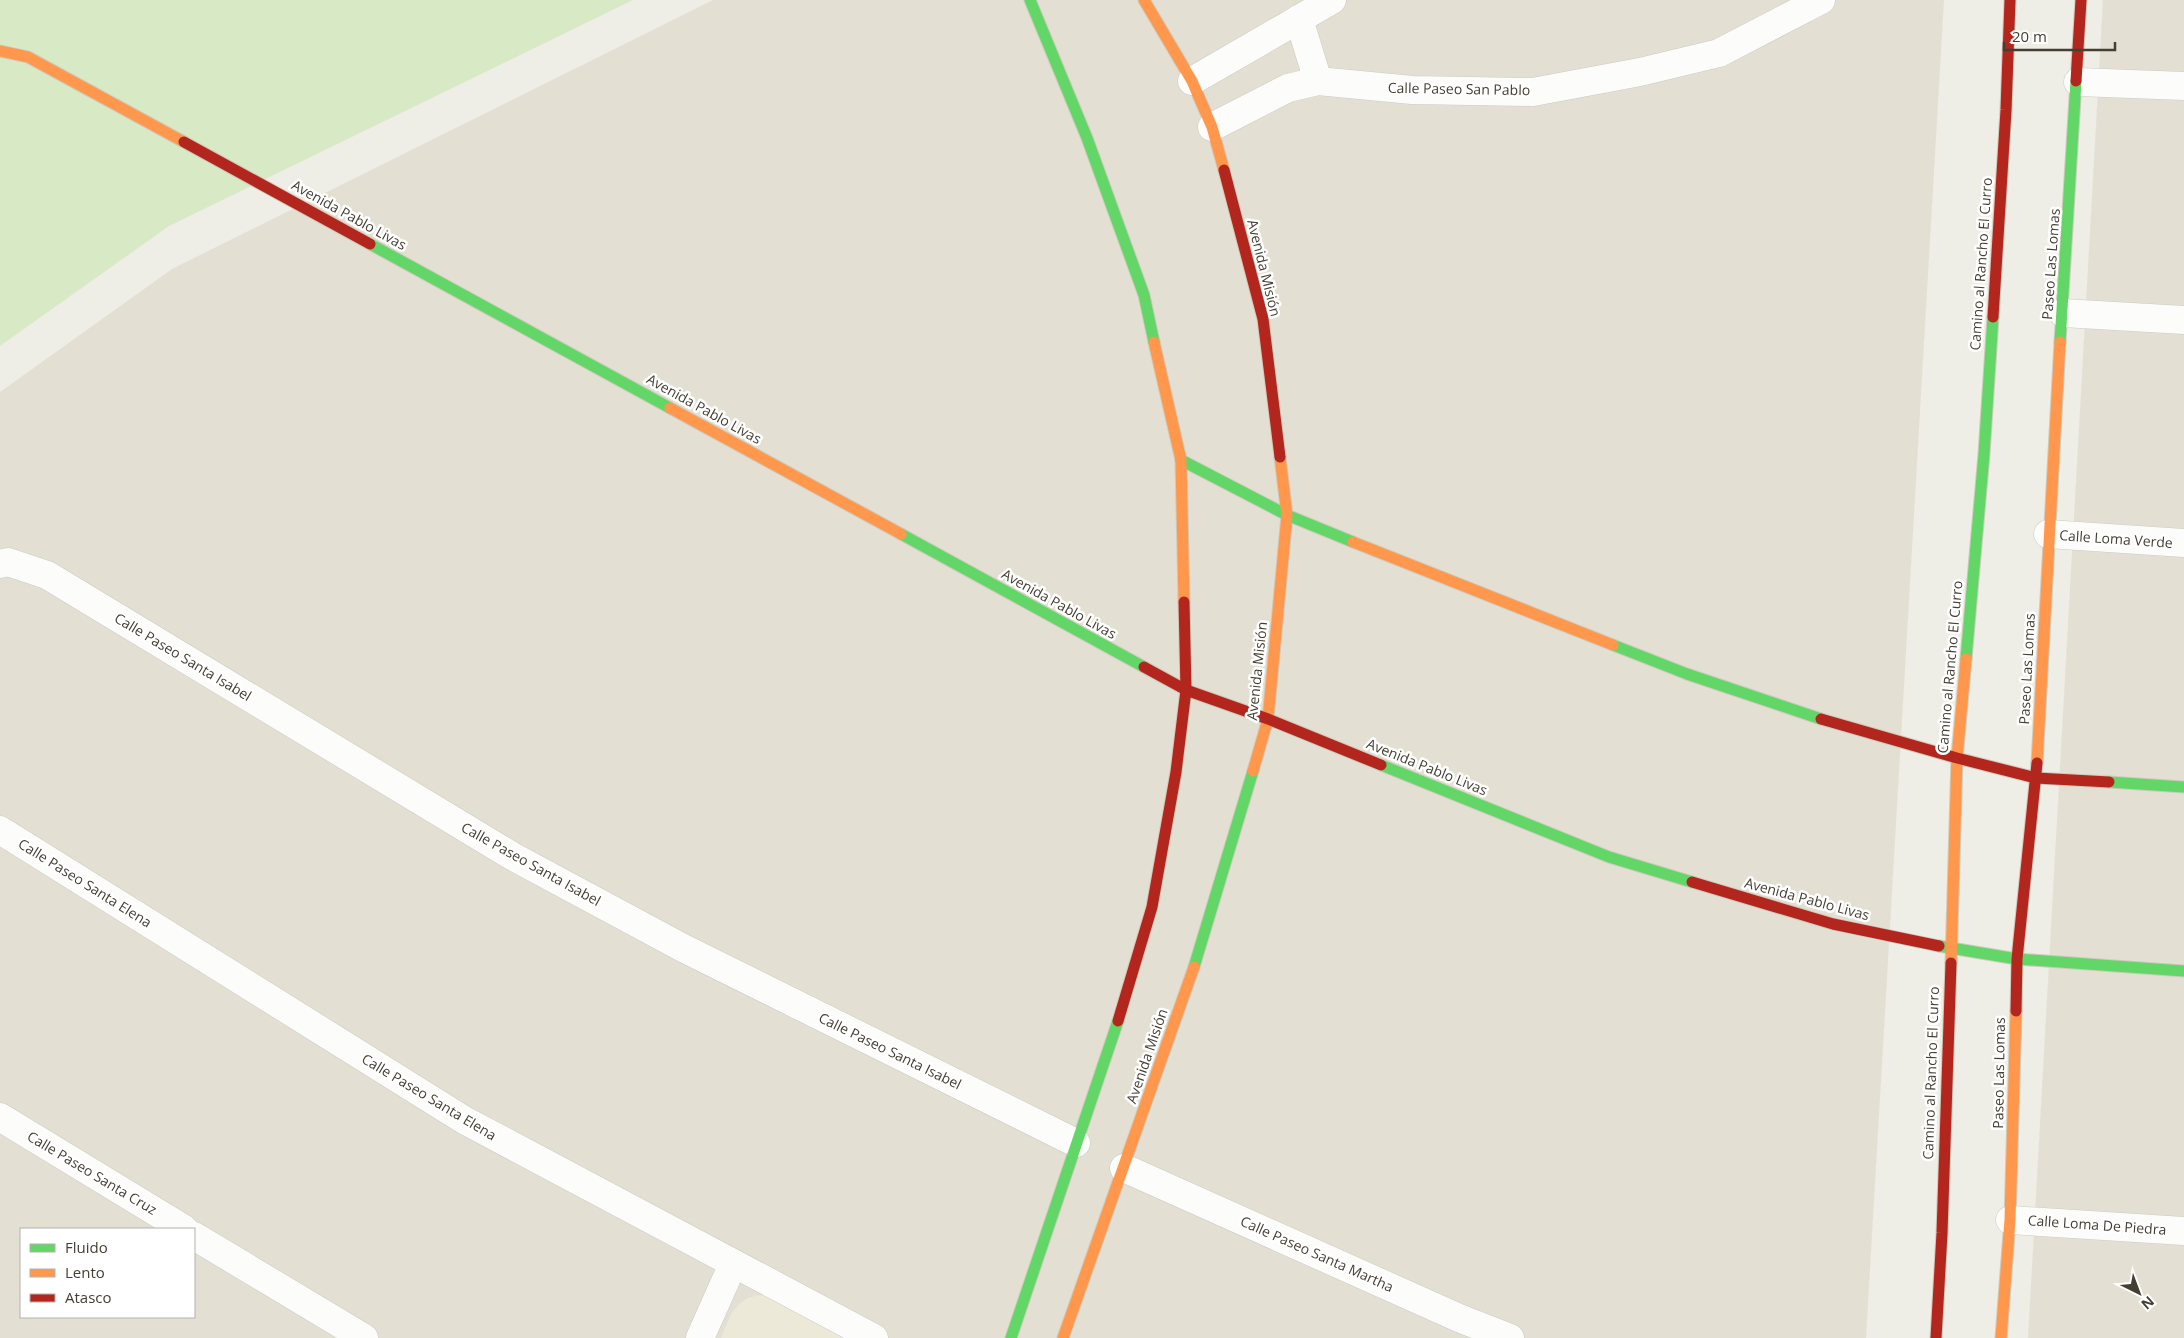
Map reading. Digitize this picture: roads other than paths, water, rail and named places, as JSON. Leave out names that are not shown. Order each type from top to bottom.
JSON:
[{"type":"street","points":[[1012,1338],[1118,1022],[1152,907],[1176,772],[1186,690],[1181,460],[1144,295],[1087,138],[1030,0]]},
{"type":"street","name":"Avenida Misión","points":[[1063,1338],[1190,981],[1268,719],[1287,515],[1263,319],[1212,127],[1192,81],[1144,0]]},
{"type":"street","points":[[1192,81],[1332,0]]},
{"type":"street","name":"Camino al Rancho El Curro","points":[[1936,1338],[1942,1232],[1957,758],[1984,454],[2006,110],[2010,0]]},
{"type":"street","name":"Paseo Las Lomas","points":[[2001,1338],[2010,1220],[2017,959],[2036,778],[2048,534],[2078,82],[2081,0]]},
{"type":"street","name":"Calle Paseo San Pablo","points":[[1212,127],[1288,88],[1318,81],[1412,90],[1533,92],[1640,72],[1719,53],[1820,1]]},
{"type":"street","points":[[1299,20],[1318,81]]},
{"type":"street","name":"Avenida Pablo Livas","points":[[0,51],[28,57],[1186,690],[1268,719],[1609,857],[1832,924],[1950,948],[2017,959],[2184,971]]},
{"type":"street","points":[[2078,82],[2184,86]]},
{"type":"street","points":[[2063,313],[2184,320]]},
{"type":"street","points":[[1181,460],[1287,515],[1444,580],[1687,674],[1825,720],[1957,758],[2036,778],[2184,787]]},
{"type":"street","name":"Calle Loma Verde","points":[[2048,534],[2184,543]]},
{"type":"street","name":"Calle Paseo Santa Isabel","points":[[0,564],[8,562],[47,575],[520,860],[683,948],[1076,1143]]},
{"type":"street","name":"Calle Paseo Santa Elena","points":[[0,830],[464,1120],[874,1338]]},
{"type":"street","name":"Calle Paseo Santa Cruz","points":[[0,1117],[182,1228]]},
{"type":"street","name":"Calle Paseo Santa Martha","points":[[1124,1168],[1459,1318],[1510,1338]]},
{"type":"street","name":"Calle Loma De Piedra","points":[[2010,1220],[2184,1231]]},
{"type":"street","points":[[195,1237],[364,1338]]},
{"type":"street","points":[[700,1338],[733,1264]]}]
